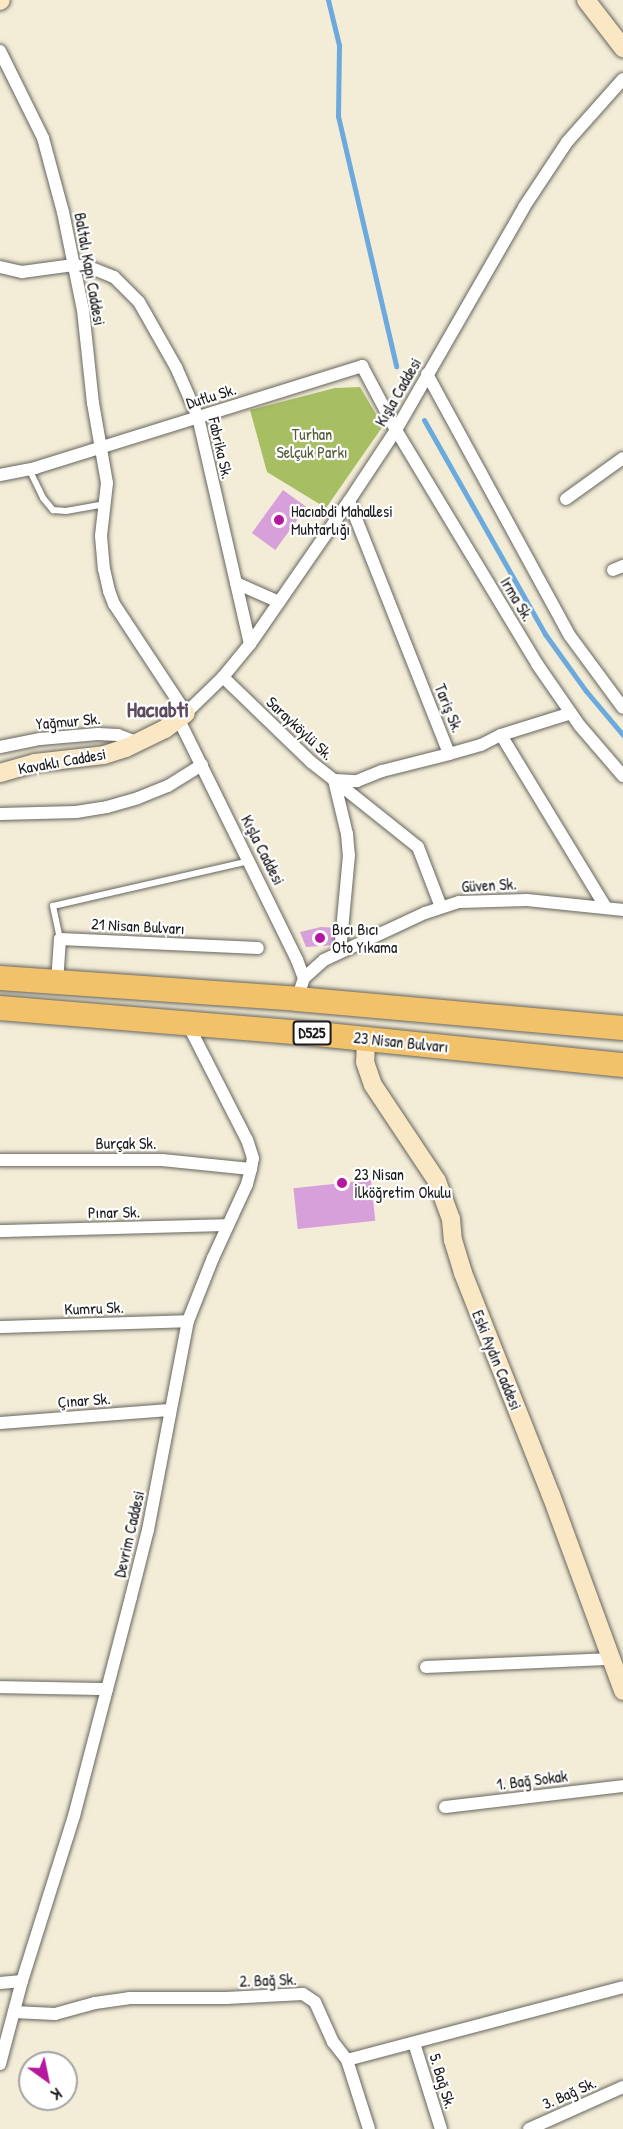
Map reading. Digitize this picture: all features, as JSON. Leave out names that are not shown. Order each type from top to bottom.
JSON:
[{"type":"highway","name":"23 Nisan Bulvarı","points":[[0,978],[57,982],[301,989],[623,1028]]},
{"type":"highway","name":"23 Nisan Bulvarı","points":[[0,1008],[366,1039],[623,1065]]},
{"type":"street","points":[[586,0],[623,48]]},
{"type":"street","name":"Baltalı Kapı Caddesi","points":[[0,51],[43,138],[52,163],[74,265],[83,310],[100,448],[107,483],[101,553],[112,598],[182,716]]},
{"type":"street","name":"Kışla Caddesi","points":[[301,989],[276,912],[202,765],[182,716],[223,677],[249,644],[349,501],[396,430],[524,207],[567,142],[623,79]]},
{"type":"street","points":[[0,267],[22,272],[74,265]]},
{"type":"street","name":"Fabrika Sk.","points":[[74,265],[89,267],[114,277],[133,294],[151,320],[176,366],[198,417],[249,644]]},
{"type":"street","name":"Dutlu Sk.","points":[[0,476],[100,448],[362,366],[396,430]]},
{"type":"street","points":[[428,374],[570,636],[623,708]]},
{"type":"street","name":"Irma Sk.","points":[[396,430],[537,664],[571,713],[623,776]]},
{"type":"street","points":[[566,499],[623,458]]},
{"type":"street","name":"Tariş Sk.","points":[[349,501],[449,754],[482,745],[501,735],[571,713]]},
{"type":"street","points":[[236,583],[279,602]]},
{"type":"street","name":"Sarayköylü Sk.","points":[[223,677],[311,762],[334,780],[347,834],[349,855],[340,952]]},
{"type":"street","name":"Kavaklı Caddesi","points":[[0,773],[35,764],[104,755],[139,742],[182,716]]},
{"type":"street","name":"Yağmur Sk.","points":[[0,747],[40,739],[98,734],[118,735],[139,742]]},
{"type":"street","points":[[501,735],[606,908]]},
{"type":"street","points":[[334,780],[357,781],[382,771],[449,754]]},
{"type":"street","points":[[0,814],[37,815],[106,807],[168,786],[202,765]]},
{"type":"street","points":[[334,780],[418,847],[441,907]]},
{"type":"street","name":"Güven Sk.","points":[[301,989],[315,966],[340,952],[441,907],[459,902],[501,899],[623,910]]},
{"type":"street","points":[[57,982],[60,939]]},
{"type":"street","name":"21 Nisan Bulvarı","points":[[60,939],[258,948]]},
{"type":"street","name":"Devrim Caddesi","points":[[0,2064],[22,1981],[74,1816],[148,1530],[188,1321],[248,1185],[251,1169],[252,1158],[247,1140],[187,1023]]},
{"type":"street","name":"Eski Aydın Caddesi","points":[[366,1039],[365,1062],[373,1085],[437,1181],[451,1219],[456,1253],[469,1289],[524,1426],[623,1691]]},
{"type":"street","name":"Burçak Sk.","points":[[0,1161],[162,1160],[251,1169]]},
{"type":"street","name":"Pınar Sk.","points":[[0,1231],[228,1226]]},
{"type":"street","name":"Kumru Sk.","points":[[0,1327],[188,1321]]},
{"type":"street","name":"Çınar Sk.","points":[[0,1423],[170,1410]]},
{"type":"street","points":[[426,1667],[612,1659]]},
{"type":"street","points":[[0,1687],[107,1689]]},
{"type":"street","name":"1. Bağ Sokak","points":[[445,1808],[623,1786]]},
{"type":"street","points":[[0,1983],[22,1981]]},
{"type":"street","points":[[347,2060],[623,1987]]},
{"type":"street","name":"2. Bağ Sk.","points":[[14,2012],[55,2014],[95,2003],[129,1998],[226,1998],[303,1994],[315,2002],[333,2042],[347,2060],[369,2129]]},
{"type":"street","name":"5. Bağ Sk.","points":[[414,2043],[441,2129]]},
{"type":"street","name":"3. Bağ Sk.","points":[[529,2129],[623,2087]]},
{"type":"lane","points":[[29,469],[53,510],[66,511],[105,504]]},
{"type":"lane","points":[[60,939],[53,906],[250,861]]},
{"type":"green space","name":"Turhan Selçuk Parkı","points":[[360,387],[383,426],[326,508],[267,472],[250,410],[335,388]]},
{"type":"building","name":"Hacıabdi Mahallesi Muhtarlığı","points":[[283,490],[306,507],[275,550],[252,533]]},
{"type":"building","name":"Bıcı Bıcı Oto Yıkama","points":[[321,927],[339,928],[335,945],[306,947],[300,932]]},
{"type":"building","points":[[371,1180],[375,1221],[298,1229],[293,1188]]},
{"type":"waterway","points":[[328,0],[339,45],[338,116],[396,366]]},
{"type":"waterway","points":[[424,420],[545,634],[586,691],[623,735]]},
{"type":"place","name":"Hacıabdi Mahallesi Muhtarlığı","points":[[279,520]]},
{"type":"place","name":"Bıcı Bıcı Oto Yıkama","points":[[320,938]]},
{"type":"place","name":"23 Nisan İlköğretim Okulu","points":[[342,1183]]},
{"type":"district","name":"Hacıabti","points":[[158,710]]}]
